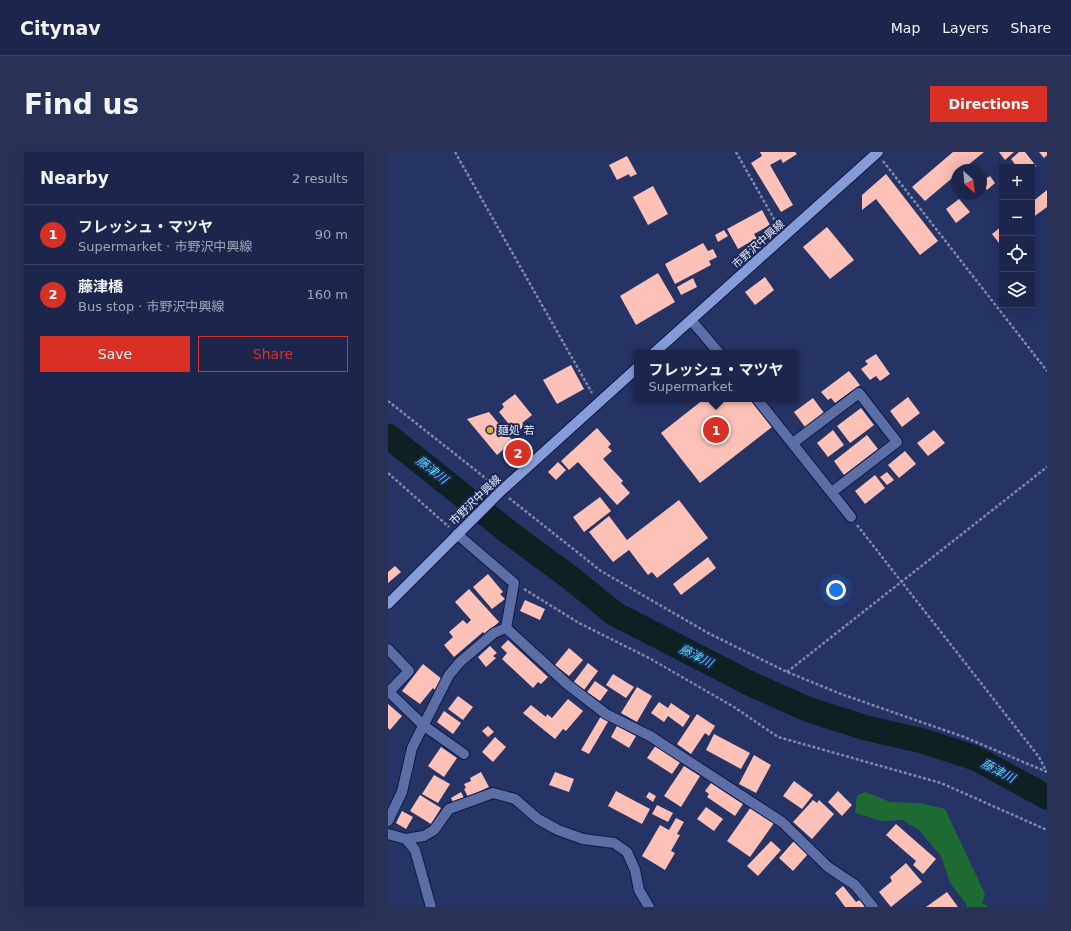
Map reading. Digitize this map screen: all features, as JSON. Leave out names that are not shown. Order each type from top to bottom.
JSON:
[{"type":"main road","name":"市野沢中興線","points":[[657,350],[877,153]]},
{"type":"main road","name":"市野沢中興線","points":[[388,604],[498,494],[634,371]]},
{"type":"street","points":[[692,320],[717,350]]},
{"type":"street","points":[[793,444],[859,393],[897,442],[832,492]]},
{"type":"street","points":[[758,402],[851,517]]},
{"type":"street","points":[[460,531],[514,583],[506,628]]},
{"type":"street","points":[[388,821],[402,792],[412,748],[449,675],[460,662],[494,633],[506,628]]},
{"type":"street","points":[[506,628],[567,684],[606,714],[650,736],[782,822],[828,867],[855,885],[873,907]]},
{"type":"street","points":[[388,649],[409,671],[389,692],[424,725],[464,754]]},
{"type":"street","points":[[388,834],[406,839],[424,836],[434,830],[449,809],[493,793],[515,799],[538,819],[558,830],[583,839],[614,844],[626,852],[635,870],[639,890],[649,907]]},
{"type":"street","points":[[406,839],[415,850],[431,907]]},
{"type":"path","points":[[455,152],[599,402]]},
{"type":"path","points":[[736,152],[785,236]]},
{"type":"path","points":[[877,153],[1047,371]]},
{"type":"path","points":[[388,401],[498,494],[601,571],[710,634],[787,672],[841,694],[964,737],[1047,772]]},
{"type":"path","points":[[787,672],[901,580],[1047,467]]},
{"type":"path","points":[[388,473],[460,531]]},
{"type":"path","points":[[851,517],[1039,757],[1047,772]]},
{"type":"path","points":[[514,583],[579,623],[649,658],[734,706],[778,737],[941,783],[1047,830]]},
{"type":"green space","points":[[866,792],[890,802],[920,803],[945,809],[985,894],[982,903],[989,907],[966,907],[967,905],[950,883],[941,856],[919,830],[902,820],[882,821],[855,813],[857,795]]},
{"type":"building","points":[[760,152],[795,152],[797,154],[783,163],[781,159],[770,165],[793,205],[781,212],[751,163],[762,156]]},
{"type":"building","points":[[953,152],[984,152],[969,164],[951,164],[951,179],[925,201],[912,187]]},
{"type":"building","points":[[999,152],[1014,152],[1005,160]]},
{"type":"building","points":[[1019,152],[1025,152],[1034,164],[1015,164],[1011,159]]},
{"type":"building","points":[[1039,152],[1047,152],[1047,155],[1044,158]]},
{"type":"building","points":[[627,156],[637,174],[630,177],[629,174],[617,180],[609,165]]},
{"type":"building","points":[[886,174],[938,241],[920,255],[876,199],[862,210],[862,195]]},
{"type":"building","points":[[990,176],[995,183],[987,190],[987,178]]},
{"type":"building","points":[[653,186],[668,214],[648,225],[633,197]]},
{"type":"building","points":[[1047,190],[1047,207],[1035,216],[1035,200]]},
{"type":"building","points":[[960,200],[970,212],[956,223],[946,209]]},
{"type":"building","points":[[762,210],[770,225],[754,234],[758,241],[751,245],[750,242],[738,249],[727,229]]},
{"type":"building","points":[[827,227],[854,260],[830,279],[803,247]]},
{"type":"building","points":[[999,228],[999,243],[992,234]]},
{"type":"building","points":[[724,230],[728,236],[718,242],[715,235]]},
{"type":"building","points":[[703,243],[708,251],[713,249],[717,257],[709,261],[711,265],[675,284],[665,264]]},
{"type":"building","points":[[658,273],[675,302],[636,325],[620,296]]},
{"type":"building","points":[[765,277],[774,290],[755,305],[745,292]]},
{"type":"building","points":[[693,278],[697,287],[681,295],[677,287]]},
{"type":"building","points":[[876,354],[890,374],[880,381],[876,376],[870,380],[861,369],[868,364],[865,361]]},
{"type":"building","points":[[571,365],[584,389],[557,404],[543,380]]},
{"type":"building","points":[[849,371],[860,385],[835,403],[831,398],[828,400],[821,392]]},
{"type":"building","points":[[515,394],[532,415],[522,423],[525,425],[516,433],[499,412],[504,407],[502,404]]},
{"type":"building","points":[[908,397],[920,413],[902,427],[890,411]]},
{"type":"building","points":[[813,398],[824,413],[805,427],[794,412]]},
{"type":"building","points":[[700,402],[752,402],[772,427],[700,483],[661,433]]},
{"type":"building","points":[[861,408],[874,425],[850,443],[837,426]]},
{"type":"building","name":"麺処 若","points":[[489,412],[513,441],[497,455],[467,419]]},
{"type":"building","points":[[597,428],[611,444],[608,447],[612,451],[603,459],[623,481],[621,483],[630,493],[617,505],[578,462],[569,470],[561,461]]},
{"type":"building","points":[[833,430],[844,445],[828,457],[817,443]]},
{"type":"building","points":[[934,430],[945,443],[928,456],[917,443]]},
{"type":"building","points":[[867,435],[878,449],[844,475],[834,461]]},
{"type":"building","points":[[905,451],[916,464],[899,478],[888,465]]},
{"type":"building","points":[[558,462],[566,470],[556,480],[548,472]]},
{"type":"building","points":[[887,472],[894,480],[887,485],[880,477]]},
{"type":"building","points":[[875,475],[885,488],[865,504],[855,491]]},
{"type":"building","points":[[600,497],[611,511],[584,532],[573,517]]},
{"type":"building","points":[[679,500],[708,538],[657,578],[652,572],[648,575],[629,550],[613,562],[589,532],[609,516],[627,540]]},
{"type":"building","points":[[708,557],[716,568],[681,595],[673,584]]},
{"type":"building","points":[[395,566],[401,572],[388,583],[388,572]]},
{"type":"building","points":[[488,574],[503,592],[500,594],[505,599],[492,609],[473,587]]},
{"type":"building","points":[[469,589],[499,622],[485,634],[483,632],[454,657],[444,645],[453,637],[449,632],[463,620],[467,624],[471,620],[455,602]]},
{"type":"building","points":[[525,600],[545,609],[540,620],[520,611]]},
{"type":"building","points":[[508,640],[548,677],[541,684],[538,682],[533,688],[502,659],[507,653],[501,647]]},
{"type":"building","points":[[490,646],[497,653],[493,656],[496,658],[486,667],[478,657]]},
{"type":"building","points":[[569,648],[583,660],[569,676],[555,665]]},
{"type":"building","points":[[588,663],[598,671],[584,690],[573,683]]},
{"type":"building","points":[[423,664],[443,680],[435,690],[433,688],[420,704],[402,691]]},
{"type":"building","points":[[613,674],[634,687],[626,698],[606,685]]},
{"type":"building","points":[[595,681],[608,690],[600,701],[587,692]]},
{"type":"building","points":[[637,687],[652,696],[637,722],[621,713]]},
{"type":"building","points":[[458,696],[473,707],[463,720],[448,709]]},
{"type":"building","points":[[568,699],[583,711],[566,731],[563,729],[555,739],[523,713],[531,705],[546,717],[547,714],[552,718]]},
{"type":"building","points":[[659,702],[668,708],[671,703],[690,716],[683,727],[668,716],[664,722],[651,713]]},
{"type":"building","points":[[388,704],[402,716],[390,730],[388,728]]},
{"type":"building","points":[[444,711],[461,723],[453,734],[437,722]]},
{"type":"building","points":[[697,714],[715,726],[709,736],[705,733],[691,754],[677,744]]},
{"type":"building","points":[[601,716],[609,720],[589,754],[581,750]]},
{"type":"building","points":[[488,726],[494,732],[488,737],[482,731]]},
{"type":"building","points":[[617,726],[636,736],[629,748],[611,737]]},
{"type":"building","points":[[714,734],[750,753],[741,769],[706,750]]},
{"type":"building","points":[[495,737],[506,747],[493,762],[482,752]]},
{"type":"building","points":[[656,745],[681,761],[672,774],[647,758]]},
{"type":"building","points":[[441,747],[457,758],[444,777],[428,766]]},
{"type":"building","points":[[754,755],[771,765],[756,793],[739,784]]},
{"type":"building","points":[[684,766],[700,776],[681,807],[664,796]]},
{"type":"building","points":[[481,772],[489,787],[468,797],[464,789],[466,788],[464,784],[471,781],[470,778]]},
{"type":"building","points":[[555,772],[574,779],[569,792],[549,785]]},
{"type":"building","points":[[434,775],[450,784],[438,803],[422,794]]},
{"type":"building","points":[[794,781],[813,795],[802,809],[783,796]]},
{"type":"building","points":[[711,783],[743,804],[735,816],[707,797],[709,794],[705,791]]},
{"type":"building","points":[[616,791],[650,809],[642,824],[608,806]]},
{"type":"building","points":[[838,791],[852,805],[842,816],[828,802]]},
{"type":"building","points":[[461,792],[464,798],[454,804],[451,798]]},
{"type":"building","points":[[649,792],[656,796],[653,802],[646,797]]},
{"type":"building","points":[[420,795],[441,808],[431,824],[410,811]]},
{"type":"building","points":[[813,800],[817,803],[819,800],[834,814],[812,839],[793,822]]},
{"type":"building","points":[[657,805],[673,813],[668,822],[652,814]]},
{"type":"building","points":[[706,807],[723,819],[714,831],[697,819]]},
{"type":"building","points":[[751,807],[774,823],[750,857],[727,841]]},
{"type":"building","points":[[402,811],[413,817],[406,829],[396,823]]},
{"type":"building","points":[[676,818],[684,822],[677,834],[680,835],[671,851],[675,853],[665,870],[642,856],[660,825],[669,830]]},
{"type":"building","points":[[896,824],[936,859],[923,874],[913,865],[916,861],[886,835]]},
{"type":"building","points":[[771,841],[781,850],[758,876],[747,866]]},
{"type":"building","points":[[794,841],[808,854],[793,871],[779,858]]},
{"type":"building","points":[[906,863],[922,882],[891,907],[879,892],[892,881],[890,877]]},
{"type":"building","points":[[843,886],[856,902],[860,900],[865,907],[845,907],[835,893]]},
{"type":"building","points":[[947,892],[958,907],[926,907]]},
{"type":"waterway","name":"藤津川","points":[[388,436],[511,534],[572,579],[615,614],[749,683],[807,709],[866,728],[923,741],[975,758],[1047,797]]},
{"type":"place","name":"麺処 若","points":[[490,430]]},
{"type":"place","name":"フレッシュ・マツヤ","points":[[716,430]]},
{"type":"place","name":"藤津橋","points":[[518,453]]}]
